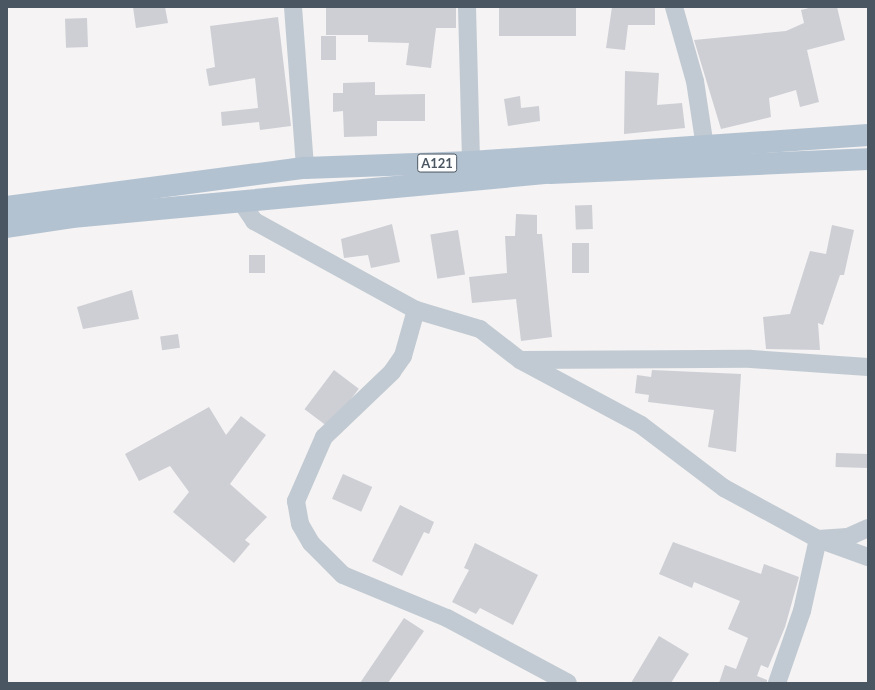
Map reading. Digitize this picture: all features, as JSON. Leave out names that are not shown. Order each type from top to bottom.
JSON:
[{"type":"main road","name":"A121","points":[[7,207],[305,168],[471,162],[868,135]]},
{"type":"main road","name":"A121","points":[[7,227],[72,217],[242,203],[550,173],[868,159]]},
{"type":"street","points":[[293,7],[305,168]]},
{"type":"street","points":[[467,7],[471,162]]},
{"type":"street","points":[[674,7],[695,81],[705,147]]},
{"type":"street","points":[[242,203],[254,221],[416,310],[480,329],[520,360],[641,425],[724,488],[818,539],[868,557]]},
{"type":"street","points":[[416,310],[402,356],[392,372],[324,437],[296,501],[300,524],[311,543],[343,575],[447,618],[568,683]]},
{"type":"street","points":[[520,360],[751,359],[868,367]]},
{"type":"street","points":[[818,539],[848,537],[868,528]]},
{"type":"street","points":[[777,683],[802,610],[818,539]]},
{"type":"building","points":[[133,7],[165,7],[168,23],[136,28]]},
{"type":"building","points":[[326,7],[456,7],[456,28],[436,28],[431,68],[406,65],[409,43],[368,42],[368,35],[326,35]]},
{"type":"building","points":[[499,7],[576,7],[576,36],[499,36]]},
{"type":"building","points":[[612,7],[655,7],[655,25],[628,25],[625,50],[606,48]]},
{"type":"building","points":[[813,7],[837,7],[845,40],[807,50],[819,102],[800,107],[796,90],[769,98],[771,117],[721,129],[694,40],[786,31],[804,23],[801,10]]},
{"type":"building","points":[[278,17],[291,126],[260,130],[259,122],[222,126],[221,112],[258,108],[255,78],[209,86],[206,69],[215,67],[210,26]]},
{"type":"building","points":[[87,18],[88,47],[66,48],[65,19]]},
{"type":"building","points":[[321,36],[336,36],[336,60],[321,60]]},
{"type":"building","points":[[625,71],[659,73],[657,105],[682,103],[685,128],[624,134]]},
{"type":"building","points":[[375,82],[375,95],[425,94],[425,121],[377,121],[377,136],[344,137],[343,111],[333,112],[333,93],[343,93],[343,83]]},
{"type":"building","points":[[520,96],[521,108],[539,106],[540,121],[508,126],[504,99]]},
{"type":"building","points":[[592,205],[593,229],[576,230],[575,206]]},
{"type":"building","points":[[516,214],[537,215],[537,234],[542,234],[552,337],[521,341],[516,299],[472,303],[469,277],[507,273],[505,236],[515,236]]},
{"type":"building","points":[[392,224],[400,262],[371,268],[368,255],[344,258],[341,239]]},
{"type":"building","points":[[832,225],[854,230],[844,275],[840,275],[823,325],[818,323],[820,350],[766,349],[763,317],[790,314],[810,251],[826,254]]},
{"type":"building","points":[[458,230],[465,274],[437,279],[430,234]]},
{"type":"building","points":[[572,243],[589,243],[589,273],[572,273]]},
{"type":"building","points":[[249,255],[265,255],[265,273],[249,273]]},
{"type":"building","points":[[132,290],[139,319],[83,329],[77,307]]},
{"type":"building","points":[[178,334],[180,348],[162,350],[160,337]]},
{"type":"building","points":[[334,370],[359,389],[329,428],[305,409]]},
{"type":"building","points":[[652,370],[741,374],[736,452],[708,447],[714,410],[648,402],[649,395],[635,393],[637,375],[651,377]]},
{"type":"building","points":[[209,407],[226,435],[241,416],[266,435],[230,484],[267,517],[245,540],[250,544],[234,563],[173,512],[189,492],[170,466],[139,481],[125,454]]},
{"type":"building","points":[[836,453],[868,454],[867,468],[836,467]]},
{"type":"building","points":[[343,474],[372,487],[361,512],[332,499]]},
{"type":"building","points":[[400,505],[434,522],[429,534],[424,532],[402,576],[372,561]]},
{"type":"building","points":[[673,542],[761,574],[764,564],[799,577],[785,627],[768,668],[761,665],[757,676],[767,680],[767,683],[719,683],[725,665],[736,669],[748,638],[728,629],[740,601],[694,582],[692,588],[659,574]]},
{"type":"building","points":[[475,543],[538,575],[513,625],[480,608],[476,614],[452,602],[469,570],[464,568]]},
{"type":"building","points":[[404,618],[424,631],[388,683],[360,683]]},
{"type":"building","points":[[659,636],[689,654],[671,683],[631,683]]}]
